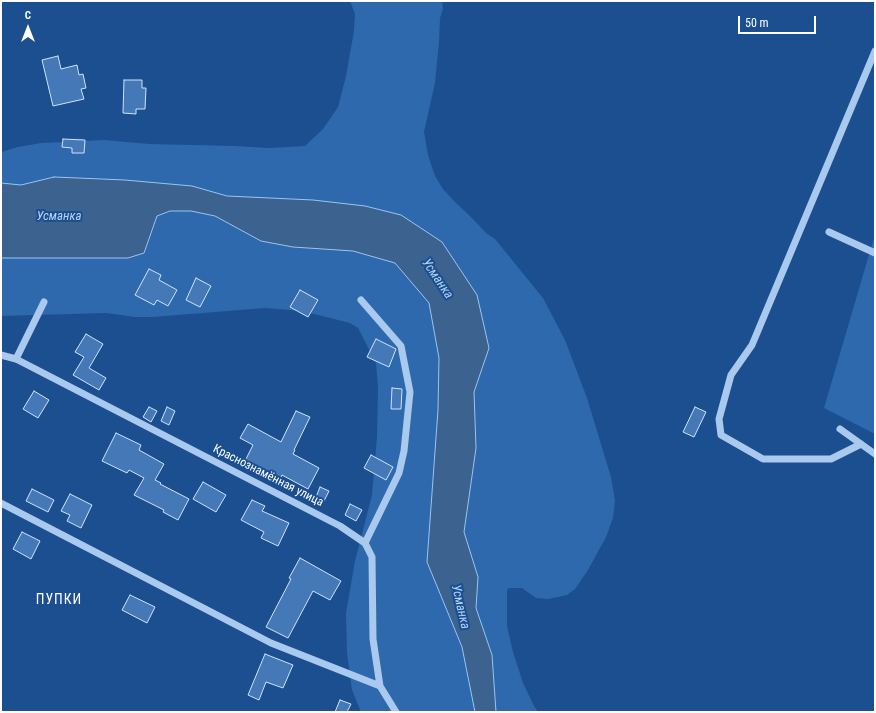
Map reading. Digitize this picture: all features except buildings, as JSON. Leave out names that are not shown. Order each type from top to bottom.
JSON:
[{"type":"street","points":[[861,444],[831,459],[763,459],[721,435],[719,419],[731,375],[752,345],[875,51]]},
{"type":"street","points":[[829,232],[875,253]]},
{"type":"street","points":[[361,300],[401,346],[410,392],[404,451],[399,472],[364,543],[372,557],[373,639],[380,686],[396,712]]},
{"type":"street","points":[[16,358],[44,302]]},
{"type":"street","name":"Краснознамённая улица","points":[[1,355],[16,358],[340,526],[364,543]]},
{"type":"street","points":[[840,429],[875,454]]},
{"type":"street","points":[[1,503],[270,642],[380,686]]},
{"type":"shaded area","points":[[350,1],[442,1],[443,9],[440,18],[435,83],[424,132],[428,155],[435,176],[443,189],[455,202],[486,233],[495,239],[543,298],[565,340],[587,398],[611,477],[615,501],[613,518],[606,537],[588,570],[575,589],[567,595],[548,599],[536,598],[522,588],[509,588],[507,590],[507,626],[513,652],[523,683],[538,712],[361,712],[352,690],[347,653],[346,613],[355,561],[372,495],[377,437],[378,387],[376,363],[358,328],[350,323],[302,311],[265,308],[153,317],[135,317],[106,313],[1,316],[1,152],[41,143],[104,140],[149,144],[269,148],[305,146],[323,129],[338,107],[346,76],[354,31],[355,14]]},
{"type":"shaded area","points":[[875,238],[875,434],[824,408]]},
{"type":"water","name":"Усманка","points":[[54,177],[125,180],[192,186],[227,196],[313,200],[365,206],[401,215],[442,242],[477,295],[489,348],[474,392],[476,448],[464,532],[478,577],[476,608],[492,655],[496,712],[475,712],[462,647],[427,562],[438,410],[439,358],[429,303],[395,263],[353,251],[293,247],[261,241],[215,216],[191,211],[170,211],[157,216],[144,253],[128,258],[1,258],[1,183],[21,185]]},
{"type":"district","name":"ПУПКИ","points":[[59,600]]}]
